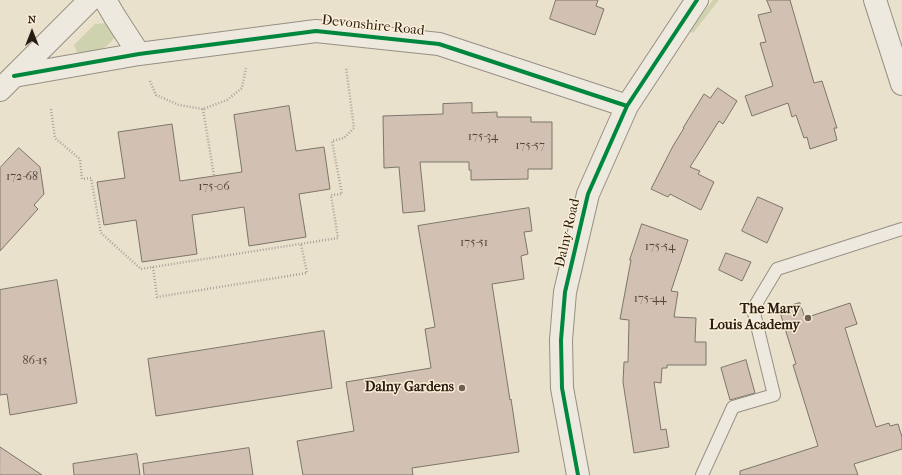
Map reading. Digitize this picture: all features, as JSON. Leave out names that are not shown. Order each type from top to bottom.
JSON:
[{"type":"street","points":[[7,83],[90,0]]},
{"type":"street","points":[[105,0],[140,54]]},
{"type":"street","name":"Dalny Road","points":[[578,475],[562,388],[561,340],[565,292],[588,194],[627,106],[697,0]]},
{"type":"street","points":[[875,0],[902,84]]},
{"type":"street","name":"Devonshire Road","points":[[7,83],[140,54],[316,31],[439,44],[627,106]]},
{"type":"lane","points":[[702,475],[733,407],[774,395],[753,309],[777,269],[902,229]]},
{"type":"path","points":[[51,109],[55,138],[80,159],[82,179],[91,178],[101,233],[141,269],[338,238],[331,195],[342,194],[332,141],[344,138],[354,128],[346,67]]},
{"type":"path","points":[[150,81],[156,96],[179,105],[203,109],[227,100],[242,88],[246,68]]},
{"type":"path","points":[[203,109],[214,176]]},
{"type":"path","points":[[153,267],[157,297],[308,273],[301,244]]},
{"type":"green space","points":[[713,0],[719,0],[693,33],[689,31]]},
{"type":"green space","points":[[107,23],[115,36],[108,45],[94,52],[77,53],[74,45],[95,24]]},
{"type":"building","points":[[556,0],[598,0],[596,6],[604,9],[595,35],[550,19]]},
{"type":"building","points":[[767,0],[790,0],[814,83],[822,81],[837,128],[834,128],[837,140],[810,149],[807,137],[804,138],[796,115],[792,117],[788,103],[752,116],[745,96],[773,86],[760,43],[766,42],[758,15],[771,12]]},
{"type":"building","points":[[718,88],[737,101],[723,124],[719,121],[690,167],[700,171],[698,174],[714,182],[701,210],[670,194],[668,197],[651,189],[683,128],[704,94],[710,98]]},
{"type":"building","points":[[472,103],[472,113],[497,112],[497,117],[531,117],[531,122],[552,122],[552,169],[528,169],[528,179],[471,180],[469,162],[420,162],[425,211],[403,213],[399,167],[384,168],[383,116],[443,114],[443,104]]},
{"type":"building","points":[[289,106],[296,151],[324,147],[330,189],[299,194],[306,237],[249,246],[244,207],[192,215],[197,254],[142,262],[136,220],[104,225],[97,182],[125,178],[118,132],[172,124],[180,181],[242,172],[234,115]]},
{"type":"building","points":[[19,148],[40,167],[44,194],[34,205],[38,209],[0,251],[0,168]]},
{"type":"building","points":[[758,197],[783,208],[767,243],[742,231]]},
{"type":"building","points":[[529,208],[532,231],[524,232],[528,254],[521,256],[524,279],[492,284],[519,452],[412,468],[413,475],[303,475],[297,441],[354,431],[346,382],[431,368],[425,329],[435,327],[418,226]]},
{"type":"building","points":[[642,224],[688,240],[671,291],[678,292],[674,317],[696,318],[695,342],[706,342],[706,365],[667,365],[667,368],[662,368],[661,383],[654,382],[661,430],[666,429],[669,447],[634,453],[623,382],[624,362],[628,362],[629,320],[620,319],[630,260]]},
{"type":"building","points":[[726,253],[751,262],[742,281],[719,270]]},
{"type":"building","points":[[57,280],[77,403],[10,415],[7,394],[0,395],[0,290]]},
{"type":"building","points":[[800,303],[805,318],[850,303],[857,324],[845,328],[876,427],[889,423],[890,426],[898,424],[902,437],[902,449],[854,464],[858,475],[740,475],[740,471],[818,446],[793,365],[796,364],[779,309]]},
{"type":"building","points":[[324,331],[332,388],[156,416],[148,359]]},
{"type":"building","points":[[746,360],[755,393],[730,400],[721,368]]},
{"type":"building","points":[[0,447],[42,475],[0,475]]},
{"type":"building","points":[[249,448],[253,475],[144,475],[143,464]]},
{"type":"building","points":[[137,454],[140,475],[74,475],[73,464]]},
{"type":"cycle path","points":[[578,475],[562,388],[561,340],[565,292],[588,194],[627,106],[697,0]]},
{"type":"cycle path","points":[[14,76],[139,54],[316,31],[439,44],[627,106]]},
{"type":"place","name":"The Mary Louis Academy","points":[[808,318]]},
{"type":"place","name":"Dalny Gardens","points":[[462,388]]}]
